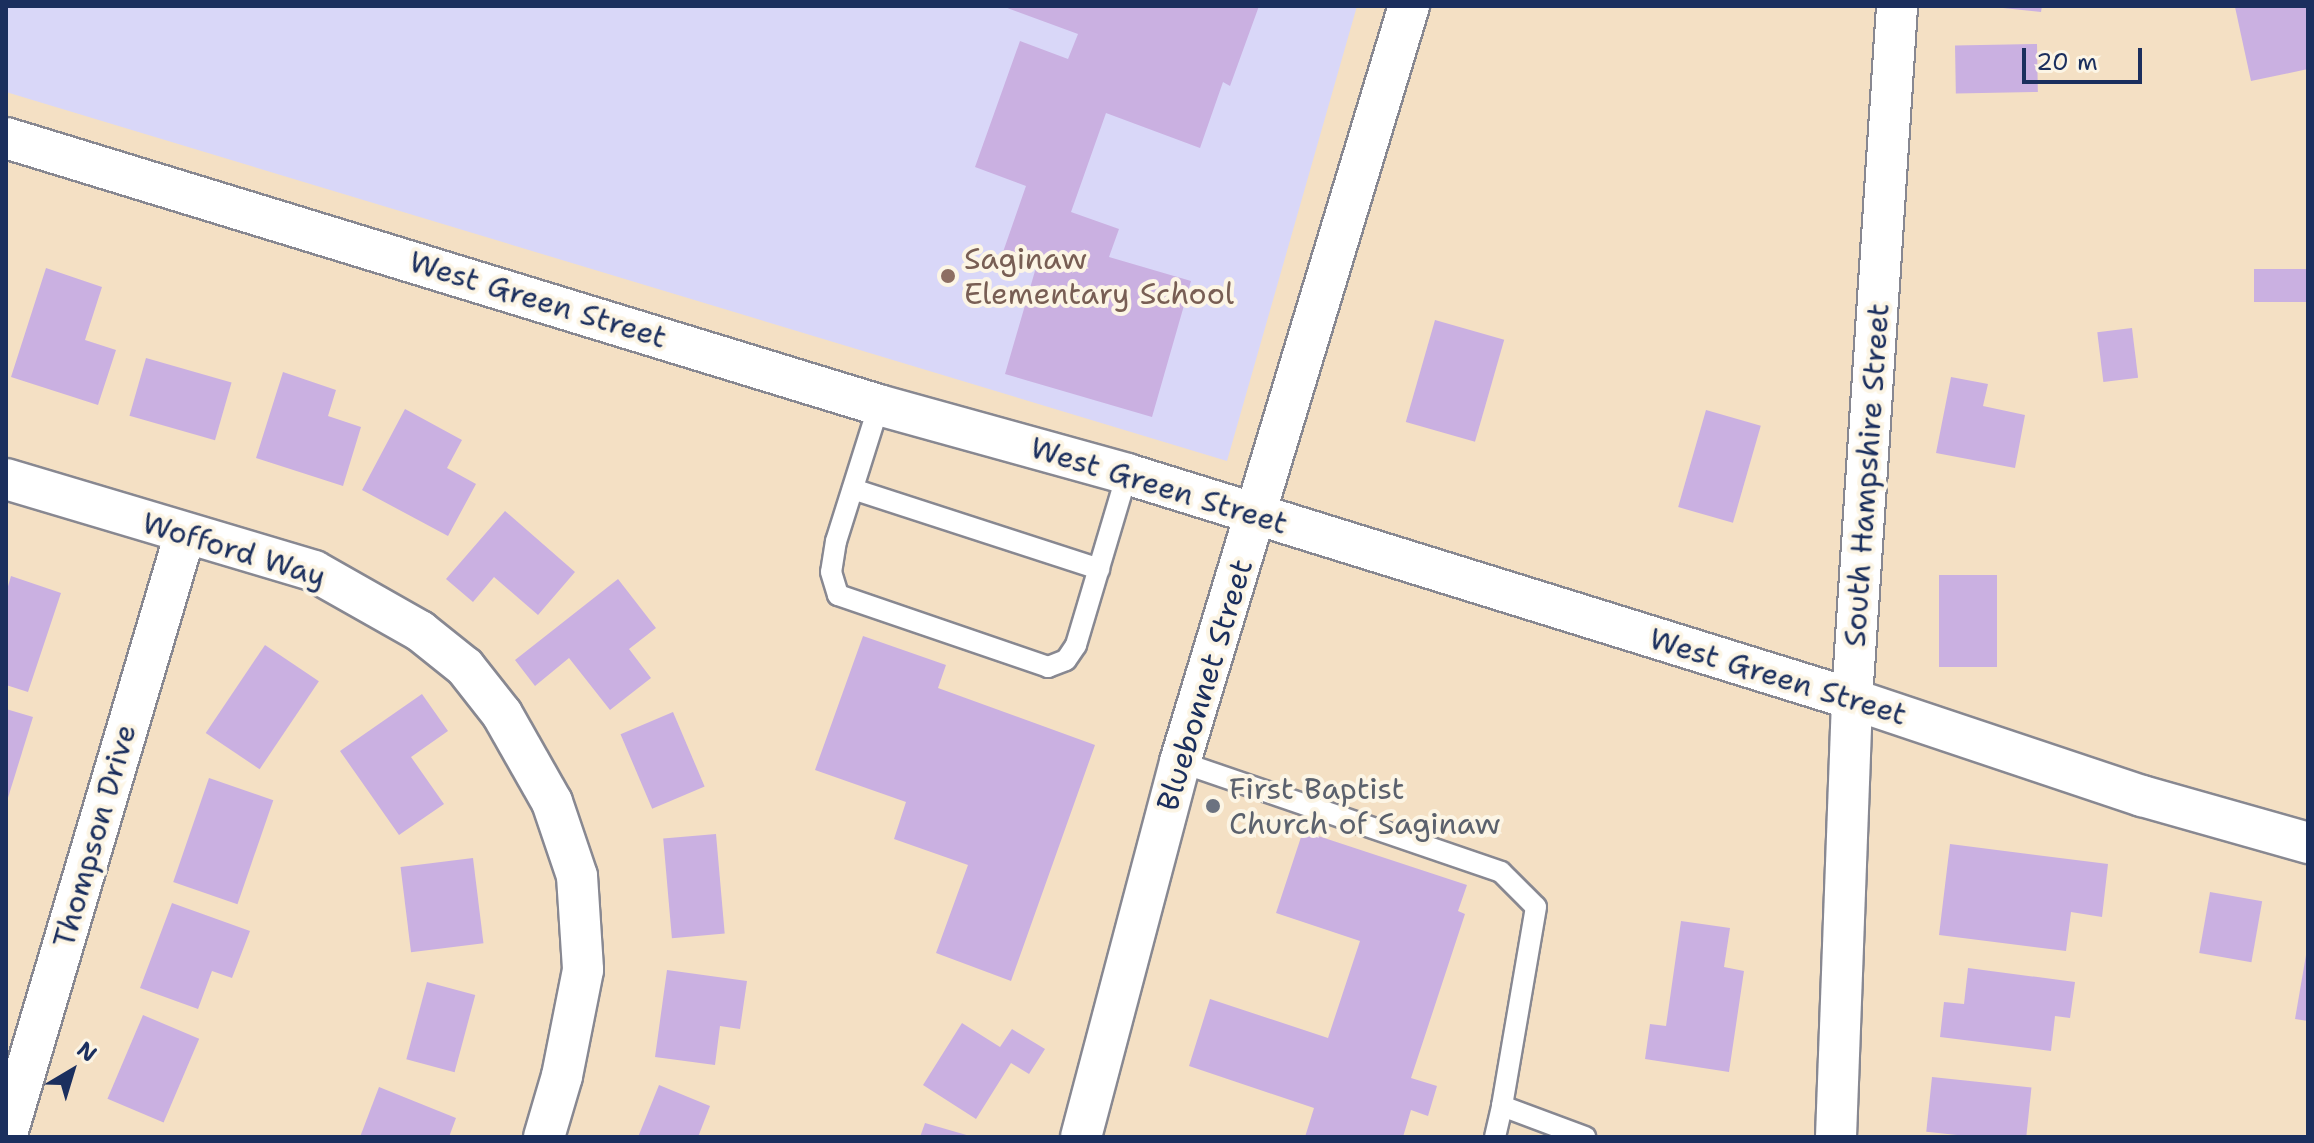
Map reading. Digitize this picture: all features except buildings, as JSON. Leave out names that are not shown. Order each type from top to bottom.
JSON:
[{"type":"street","name":"Bluebonnet Street","points":[[1081,1137],[1180,762],[1409,6]]},
{"type":"street","name":"South Hampshire Street","points":[[1836,1137],[1852,699],[1897,6]]},
{"type":"street","name":"West Green Street","points":[[6,138],[879,405],[1127,474],[1852,699],[2142,796],[2308,843]]},
{"type":"street","name":"Wofford Way","points":[[6,479],[314,571],[369,599],[465,667],[502,714],[552,802],[577,876],[583,970],[562,1076],[544,1137]]},
{"type":"street","name":"Thompson Drive","points":[[6,1137],[185,534]]},
{"type":"lane","points":[[879,405],[831,572],[838,595],[1048,667],[1066,660],[1076,645],[1127,474]]},
{"type":"lane","points":[[853,489],[1099,569]]},
{"type":"lane","points":[[1180,762],[1501,872],[1536,907],[1495,1137]]},
{"type":"lane","points":[[1502,1106],[1585,1137]]},
{"type":"shaded area","name":"Saginaw Elementary School","points":[[6,6],[1357,6],[1227,461],[6,92]]},
{"type":"place","name":"Saginaw Elementary School","points":[[948,276]]},
{"type":"place","name":"First Baptist Church of Saginaw","points":[[1213,806]]}]
